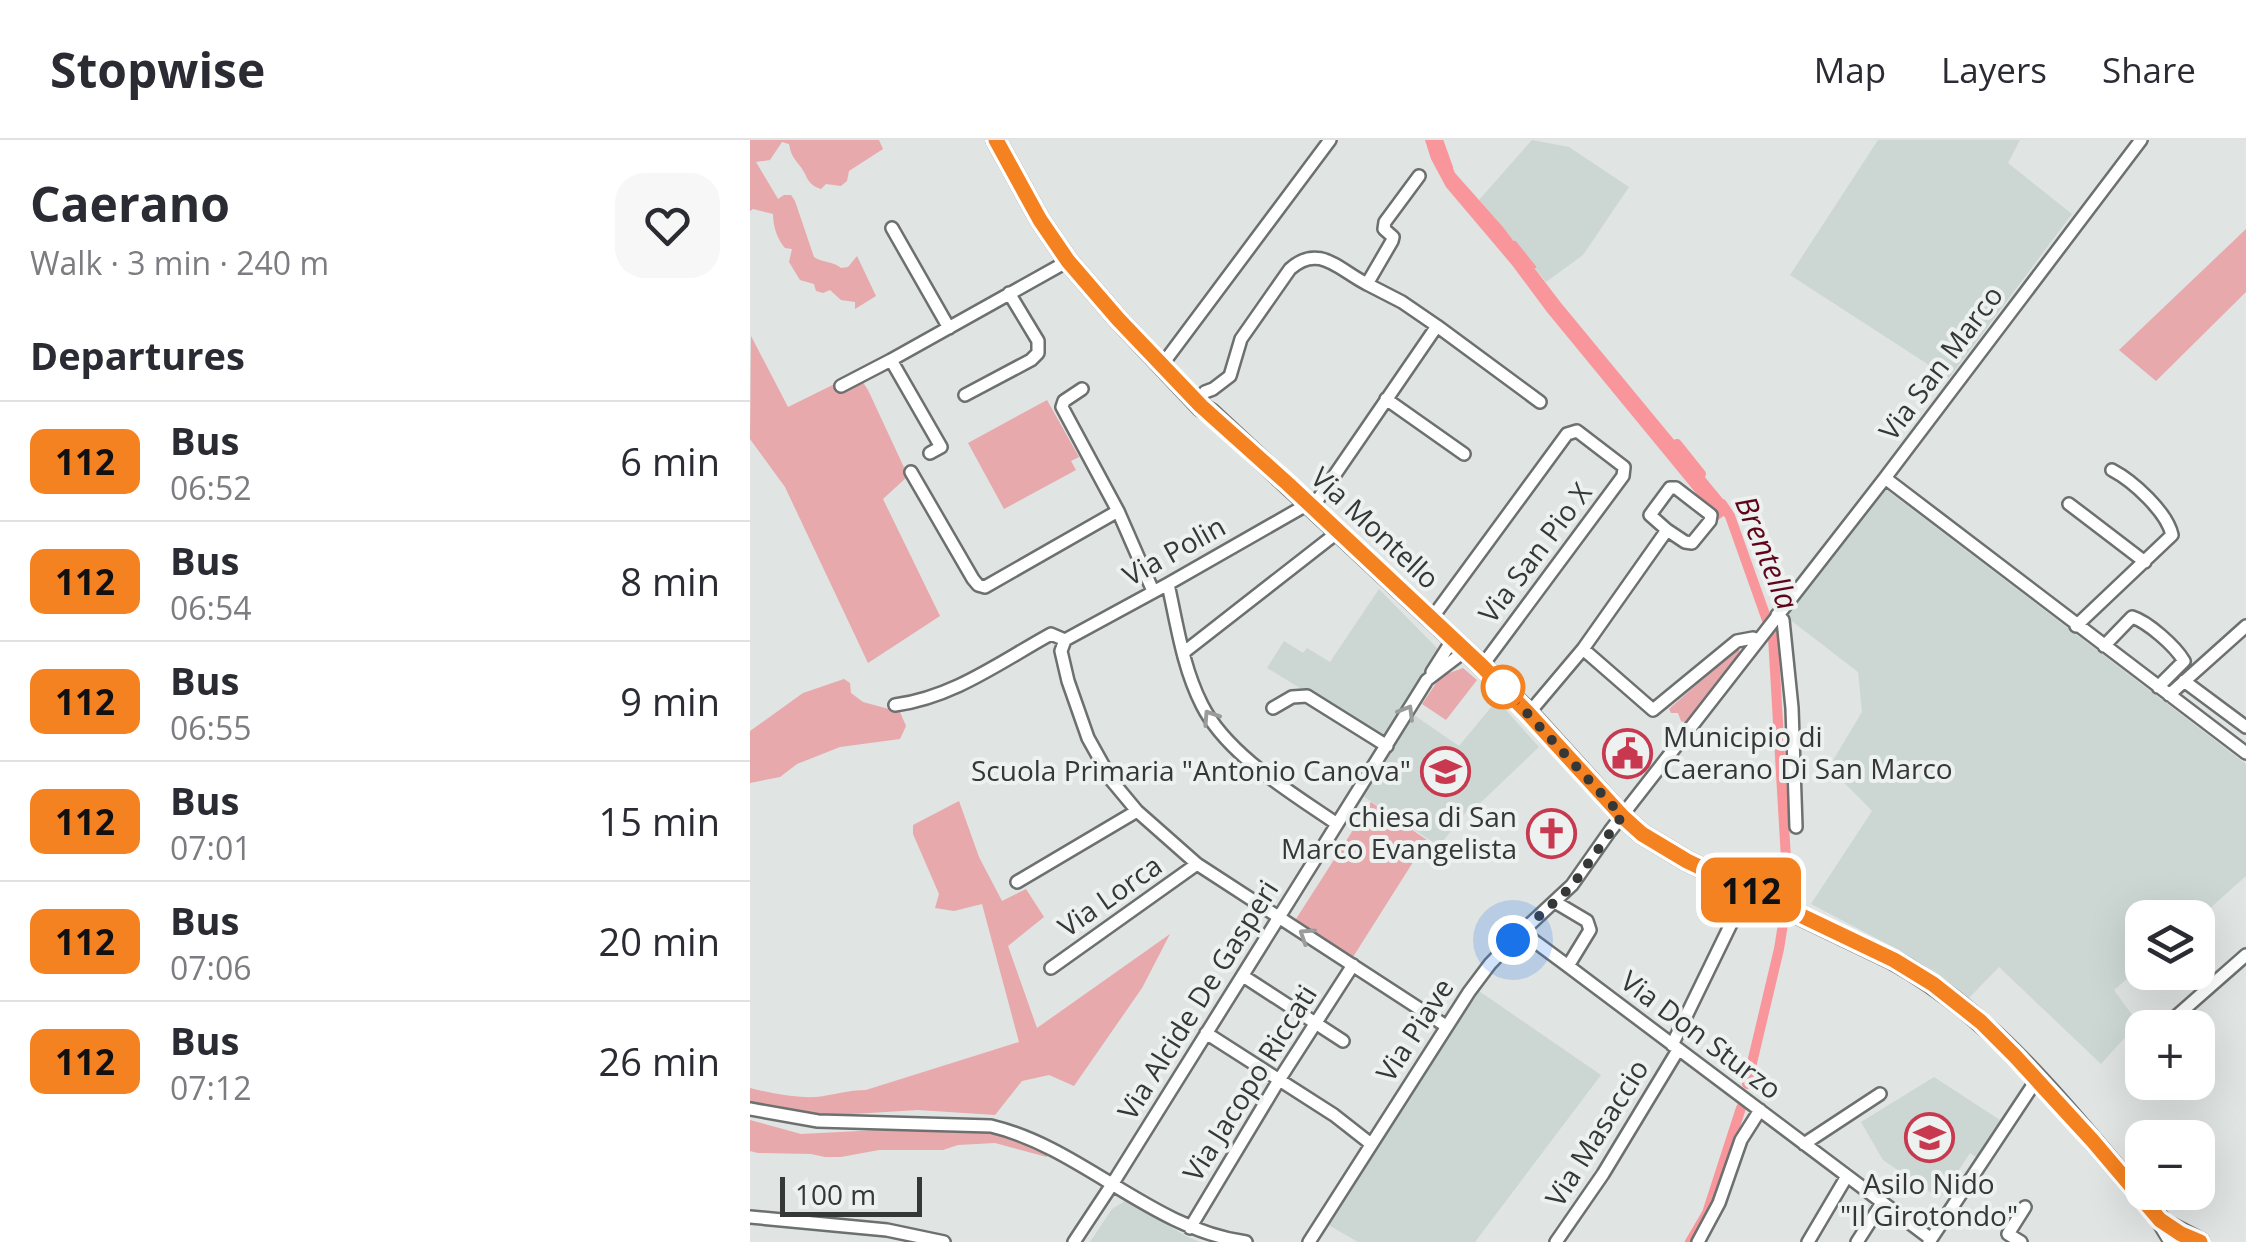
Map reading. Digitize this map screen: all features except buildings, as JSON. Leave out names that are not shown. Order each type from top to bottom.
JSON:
[{"type":"main road","name":"Via Montello","points":[[996,140],[1040,220],[1068,261],[1118,319],[1482,666],[1622,816],[1661,846],[1894,960],[1933,984],[1981,1022],[2037,1079],[2160,1220]]},
{"type":"main road","points":[[2160,1220],[2174,1242]]},
{"type":"main road","points":[[2160,1220],[2200,1242]]},
{"type":"street","points":[[1162,365],[1330,140]]},
{"type":"street","name":"Via San Marco","points":[[1759,638],[2142,140]]},
{"type":"street","points":[[1367,284],[1392,241],[1393,236],[1383,225],[1419,176]]},
{"type":"street","points":[[892,228],[949,328]]},
{"type":"street","points":[[1205,400],[1230,376],[1240,339],[1290,268],[1308,256],[1320,258],[1402,302],[1540,402]]},
{"type":"street","points":[[841,386],[1068,261]]},
{"type":"street","points":[[964,396],[1038,353],[1038,341],[1009,293]]},
{"type":"street","points":[[1310,506],[1437,326]]},
{"type":"street","points":[[892,360],[941,447],[930,454]]},
{"type":"street","points":[[1082,390],[1064,401],[1062,407],[1118,511],[1154,592]]},
{"type":"street","points":[[1386,399],[1464,454]]},
{"type":"street","name":"Via San Pio X","points":[[1432,618],[1567,434],[1577,431],[1624,467],[1623,476],[1482,666]]},
{"type":"street","points":[[2076,626],[2172,535],[2169,522],[2126,477],[2112,470]]},
{"type":"street","points":[[911,472],[978,586],[986,587],[1118,511]]},
{"type":"street","points":[[1884,478],[2246,753]]},
{"type":"street","points":[[1670,488],[1676,488],[1711,515],[1692,543],[1667,530],[1650,515],[1670,488]]},
{"type":"street","points":[[2069,504],[2145,562]]},
{"type":"street","name":"Via Polin","points":[[895,705],[940,695],[979,677],[1051,634],[1063,645],[1310,506]]},
{"type":"street","points":[[1528,713],[1583,649],[1667,530]]},
{"type":"street","points":[[1183,653],[1338,532]]},
{"type":"street","points":[[1168,584],[1183,653],[1202,705],[1227,740],[1336,824]]},
{"type":"street","points":[[2104,646],[2132,617],[2142,620],[2184,661],[2164,691]]},
{"type":"street","points":[[1774,620],[1782,620],[1792,708],[1796,827]]},
{"type":"street","points":[[2164,691],[2184,680],[2246,626]]},
{"type":"street","points":[[1583,649],[1654,710],[1737,641],[1759,638]]},
{"type":"street","name":"Via Piave","points":[[1309,1242],[1446,1026],[1490,964],[1572,886],[1759,638]]},
{"type":"street","points":[[1063,645],[1068,680],[1094,750],[1137,812],[1198,864],[1446,1026]]},
{"type":"street","name":"Via Alcide De Gasperi","points":[[1074,1242],[1428,680],[1459,645]]},
{"type":"street","points":[[2184,680],[2246,727]]},
{"type":"street","points":[[1273,708],[1292,697],[1307,696],[1387,746]]},
{"type":"street","points":[[1017,882],[1137,812]]},
{"type":"street","name":"Via Lorca","points":[[1051,968],[1198,864]]},
{"type":"street","name":"Via Masaccio","points":[[1556,1242],[1603,1174],[1675,1048],[1748,888]]},
{"type":"street","points":[[1555,902],[1590,925],[1568,966]]},
{"type":"street","name":"Via Don Sturzo","points":[[1522,932],[1930,1241]]},
{"type":"street","points":[[2183,1010],[2246,955]]},
{"type":"street","name":"Via Jacopo Riccati","points":[[1190,1228],[1353,965]]},
{"type":"street","points":[[1243,976],[1343,1041]]},
{"type":"street","points":[[1206,1033],[1371,1144]]},
{"type":"street","points":[[1930,1241],[2037,1079]]},
{"type":"street","points":[[1804,1144],[1880,1094]]},
{"type":"street","points":[[750,1110],[818,1120],[991,1126],[1016,1132],[1190,1228],[1246,1242]]},
{"type":"street","points":[[1698,1242],[1719,1203],[1740,1140],[1760,1110]]},
{"type":"street","points":[[1808,1242],[1847,1176]]},
{"type":"street","points":[[1857,1242],[1882,1203]]},
{"type":"street","points":[[2021,1242],[2008,1234],[2025,1207]]},
{"type":"street","points":[[750,1217],[887,1230],[944,1242]]},
{"type":"shaded area","points":[[750,140],[879,140],[883,149],[849,171],[841,186],[826,184],[821,189],[813,185],[789,144],[782,142],[770,160],[756,162],[778,199],[791,195],[795,201],[814,257],[841,268],[848,267],[857,256],[876,296],[855,309],[855,302],[841,300],[830,290],[816,291],[814,284],[800,280],[789,262],[792,249],[785,248],[780,241],[773,214],[750,211]]},
{"type":"shaded area","points":[[1425,140],[1441,140],[1455,173],[1732,510],[1718,520],[1446,187]]},
{"type":"shaded area","points":[[1532,140],[1569,147],[1629,187],[1583,255],[1546,282],[1479,200]]},
{"type":"shaded area","points":[[1878,140],[2020,140],[2008,163],[2072,214],[1949,378],[1790,275]]},
{"type":"shaded area","points":[[2246,229],[2246,292],[2156,381],[2119,350]]},
{"type":"shaded area","points":[[751,336],[788,407],[857,373],[908,476],[883,499],[940,616],[868,663],[785,487],[750,439]]},
{"type":"shaded area","points":[[1047,400],[1079,457],[1071,461],[1076,470],[1004,509],[968,443]]},
{"type":"shaded area","points":[[1884,488],[2246,764],[2246,876],[2215,904],[2215,900],[2125,900],[2125,981],[2114,990],[2129,1010],[2125,1010],[2125,1037],[2101,1064],[1999,967],[1969,998],[1893,947],[1811,904],[1872,811],[1829,767],[1862,712],[1858,672],[1784,615]]},
{"type":"shaded area","points":[[1379,589],[1437,648],[1382,738],[1267,668],[1284,641],[1303,653],[1307,648],[1330,662]]},
{"type":"shaded area","points":[[1737,649],[1740,656],[1687,723],[1681,721],[1678,713],[1671,713],[1669,709]]},
{"type":"shaded area","points":[[1463,668],[1477,680],[1446,720],[1422,704],[1441,676]]},
{"type":"shaded area","points":[[844,679],[850,683],[851,693],[863,702],[900,712],[906,726],[900,739],[840,747],[797,764],[780,777],[750,783],[750,731],[803,693]]},
{"type":"shaded area","name":"Scuola Primaria \"Antonio Canova\"","points":[[1497,700],[1539,747],[1476,807],[1471,806],[1439,846],[1363,796],[1414,715],[1459,746]]},
{"type":"shaded area","points":[[959,801],[979,857],[1002,901],[1026,889],[1044,917],[1008,946],[1037,1028],[1170,934],[1142,988],[1074,1086],[1049,1075],[1022,1081],[995,1115],[918,1110],[804,1117],[750,1102],[750,1088],[808,1097],[866,1090],[1019,1042],[982,904],[954,911],[935,908],[939,894],[913,834],[913,825]]},
{"type":"shaded area","points":[[1371,802],[1427,840],[1353,957],[1296,919]]},
{"type":"shaded area","points":[[1479,991],[1601,1075],[1475,1242],[1358,1242],[1327,1224],[1436,1050]]},
{"type":"shaded area","name":"Asilo Nido \"Il Girotondo\"","points":[[1934,1077],[2000,1120],[1976,1157],[1970,1153],[1940,1199],[1883,1160],[1861,1122]]},
{"type":"shaded area","points":[[750,1120],[801,1134],[918,1128],[1010,1134],[1046,1151],[1047,1157],[995,1143],[943,1150],[879,1150],[841,1157],[758,1153],[750,1151]]},
{"type":"shaded area","points":[[1125,1201],[1200,1242],[1090,1242],[1112,1209]]},
{"type":"waterway","points":[[1442,140],[1452,168]]},
{"type":"waterway","points":[[1515,242],[1535,267]]},
{"type":"waterway","name":"Brentella","points":[[1677,444],[1701,474]]},
{"type":"waterway","name":"Brentella","points":[[1722,504],[1730,516],[1773,637],[1788,893],[1747,1084]]},
{"type":"waterway","name":"Brentella","points":[[1690,1242],[1707,1213],[1741,1108]]},
{"type":"bus line","name":"112","points":[[996,140],[1040,220],[1068,261],[1118,319],[1201,406],[1482,666],[1622,816],[1642,834],[1687,861],[1894,960],[1933,984],[1981,1022],[2015,1056],[2160,1220],[2200,1242]]},
{"type":"place","name":"Municipio di Caerano Di San Marco","points":[[1628,753]]},
{"type":"place","name":"Scuola Primaria \"Antonio Canova\"","points":[[1446,771]]},
{"type":"place","name":"chiesa di San Marco Evangelista","points":[[1552,833]]},
{"type":"place","name":"Asilo Nido \"Il Girotondo\"","points":[[1929,1137]]},
{"type":"route","points":[[1503,687],[1622,816],[1572,886],[1513,940]]}]
